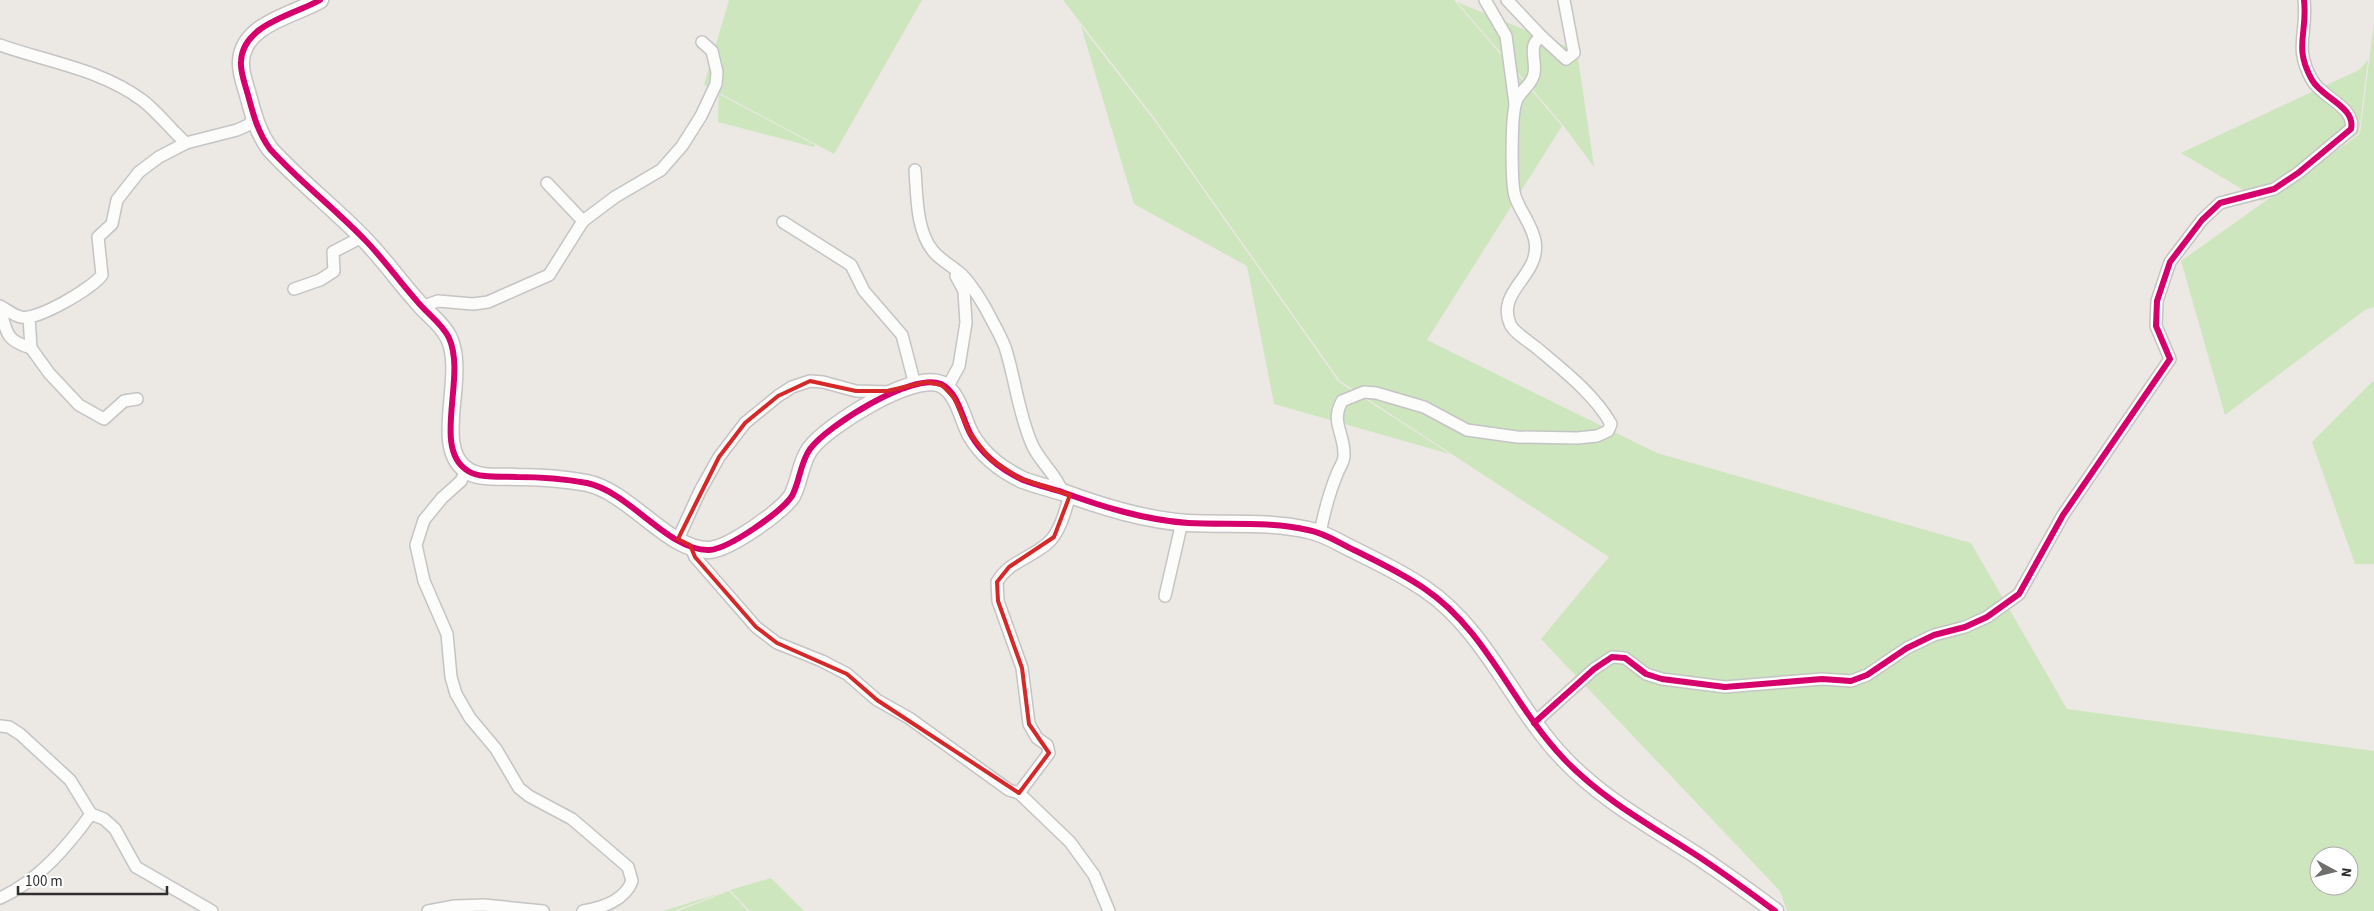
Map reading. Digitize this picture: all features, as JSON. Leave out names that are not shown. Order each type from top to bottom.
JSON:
[{"type":"street","points":[[320,0],[270,23],[260,30],[245,46],[240,61],[241,70],[255,117],[262,137],[285,165],[362,236],[421,307],[447,332],[452,346],[456,380],[450,436],[455,456],[466,470],[480,475],[539,478],[598,486],[620,497],[650,522],[684,542],[707,550],[720,547],[779,509],[792,495],[804,459],[813,445],[851,415],[895,392],[915,385],[932,382],[947,388],[955,399],[976,442],[990,459],[1019,478],[1127,512],[1182,522],[1287,526],[1320,533],[1406,577],[1449,607],[1468,629],[1534,723],[1560,755],[1602,794],[1715,867],[1775,911]]},
{"type":"street","points":[[1320,533],[1325,509],[1344,458],[1343,438],[1336,425],[1337,410],[1342,401],[1364,392],[1424,407],[1467,430],[1485,433],[1517,437],[1577,438],[1597,436],[1608,430],[1611,424],[1606,415],[1574,381],[1510,325],[1507,312],[1510,299],[1514,288],[1532,267],[1535,253],[1529,221],[1516,198],[1512,176],[1515,104],[1506,36],[1485,0]]},
{"type":"street","points":[[1507,0],[1566,59],[1574,53],[1564,0]]},
{"type":"street","points":[[1534,723],[1594,669],[1612,657],[1625,658],[1646,674],[1662,680],[1725,687],[1822,679],[1851,681],[1867,675],[1907,648],[1934,635],[1964,627],[1987,617],[2019,594],[2063,515],[2170,359],[2156,326],[2157,301],[2170,262],[2202,220],[2220,203],[2274,189],[2298,173],[2351,129],[2350,115],[2321,92],[2302,61],[2300,51],[2305,21],[2304,0]]},
{"type":"street","points":[[1515,104],[1533,77],[1534,43],[1542,37]]},
{"type":"street","points":[[421,307],[438,301],[473,304],[488,302],[549,276],[583,221],[615,197],[661,170],[682,146],[701,116],[716,84],[717,72],[712,51],[702,42]]},
{"type":"street","points":[[0,45],[97,75],[116,84],[149,106],[186,144]]},
{"type":"street","points":[[0,307],[20,317],[29,317],[72,300],[98,280],[102,271],[98,237],[112,224],[117,200],[139,172],[159,157],[186,144],[237,130],[248,125],[255,117]]},
{"type":"street","points":[[237,130],[262,137]]},
{"type":"street","points":[[915,170],[920,218],[925,238],[933,251],[961,274],[978,296],[1005,346],[1018,406],[1030,442],[1067,494]]},
{"type":"street","points":[[547,183],[583,221]]},
{"type":"street","points":[[783,222],[851,265],[864,291],[902,335],[915,385]]},
{"type":"street","points":[[294,289],[320,280],[334,271],[333,252],[362,236]]},
{"type":"street","points":[[947,388],[959,366],[960,345],[966,323],[964,291],[950,266]]},
{"type":"street","points":[[0,307],[8,338],[15,343],[31,348],[68,395],[79,405],[104,419],[124,401],[137,399]]},
{"type":"street","points":[[29,317],[31,348]]},
{"type":"street","points":[[684,542],[700,491],[719,457],[745,423],[792,387],[803,382],[816,381],[856,392],[895,392]]},
{"type":"street","points":[[466,470],[461,481],[442,498],[424,520],[416,545],[424,581],[447,634],[451,677],[456,694],[470,718],[500,754],[519,788],[529,796],[572,819],[628,867],[632,881],[628,891],[602,906],[583,911]]},
{"type":"street","points":[[1019,793],[1049,753],[1047,746],[1037,738],[1029,724],[1022,668],[998,601],[997,582],[1009,567],[1048,543],[1054,537],[1067,494]]},
{"type":"street","points":[[1165,596],[1182,522]]},
{"type":"street","points":[[684,542],[756,627],[776,643],[822,661],[847,674],[877,700],[909,718],[1009,790],[1019,793],[1070,842],[1094,875],[1109,911]]},
{"type":"street","points":[[0,726],[9,727],[20,734],[70,780],[91,814],[111,824],[132,862],[142,872],[212,911]]},
{"type":"street","points":[[0,898],[16,889],[51,862],[74,838],[91,814]]},
{"type":"street","points":[[428,911],[455,906],[484,905],[514,910],[543,911]]},
{"type":"highlighted area","points":[[810,381],[856,391],[887,391],[926,382],[942,385],[955,399],[969,432],[990,459],[1019,478],[1070,495],[1054,537],[1009,567],[997,582],[998,601],[1022,668],[1029,724],[1049,753],[1019,793],[877,700],[847,674],[777,643],[756,627],[695,557],[690,545],[678,539],[719,457],[745,423],[778,396]]},
{"type":"green space","points":[[729,0],[922,0],[834,154],[704,85]]},
{"type":"green space","points":[[1063,0],[1454,0],[1562,126],[1427,340],[1657,453],[1971,543],[2067,709],[2374,751],[2374,911],[1787,911],[1780,891],[1541,639],[1609,557],[1340,381],[1155,119]]},
{"type":"green space","points":[[1457,2],[1577,51],[1594,167],[1563,125]]},
{"type":"green space","points":[[2374,22],[2374,307],[2365,310],[2225,415],[2181,261],[2360,134]]},
{"type":"green space","points":[[1081,26],[1154,120],[1339,382],[1450,454],[1274,404],[1247,266],[1134,204]]},
{"type":"green space","points":[[2368,60],[2359,133],[2262,201],[2181,153],[2359,70]]},
{"type":"green space","points":[[719,94],[815,145],[814,147],[718,122]]},
{"type":"green space","points":[[2374,380],[2374,564],[2355,564],[2312,442]]},
{"type":"green space","points":[[771,878],[804,911],[750,911],[730,890]]},
{"type":"green space","points":[[729,891],[748,911],[678,911]]},
{"type":"green space","points":[[721,893],[674,911],[663,911]]},
{"type":"cycle path","points":[[320,0],[260,29],[244,48],[241,69],[254,116],[259,130],[270,149],[364,239],[446,333],[453,354],[454,372],[450,430],[452,446],[457,461],[468,471],[485,476],[543,478],[587,483],[618,497],[679,541],[694,548],[709,550],[718,548],[741,537],[766,520],[786,503],[795,490],[804,460],[810,449],[834,427],[871,403],[891,393],[928,382],[941,384],[947,388],[956,400],[971,435],[981,449],[1000,467],[1023,480],[1109,508],[1156,519],[1188,523],[1278,525],[1314,531],[1332,538],[1416,583],[1446,606],[1465,625],[1529,716],[1578,773],[1625,810],[1714,867],[1775,911]]},
{"type":"cycle path","points":[[1534,723],[1594,669],[1612,657],[1625,658],[1646,674],[1662,679],[1725,687],[1822,679],[1851,681],[1867,675],[1907,648],[1934,635],[1965,627],[1987,617],[2019,594],[2063,515],[2170,359],[2156,326],[2157,301],[2170,262],[2202,220],[2220,203],[2274,189],[2298,173],[2351,129],[2351,121],[2348,115],[2317,86],[2306,68],[2302,49],[2304,0]]}]
